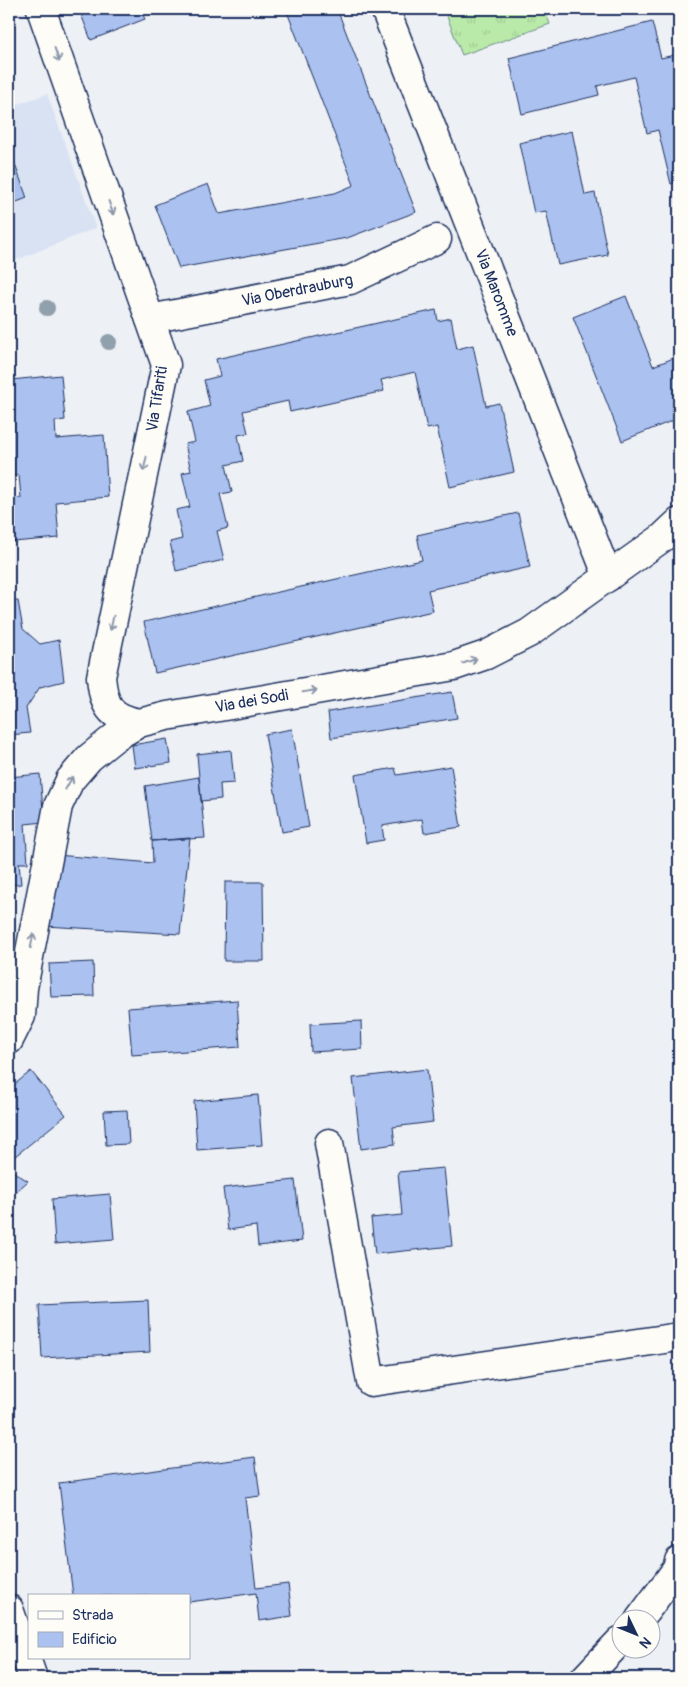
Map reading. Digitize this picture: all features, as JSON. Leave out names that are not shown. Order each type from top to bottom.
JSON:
[{"type":"street","name":"Via Tifariti","points":[[41,9],[166,365],[101,677],[102,695],[110,710],[123,720],[139,724]]},
{"type":"street","name":"Via Maromme","points":[[385,9],[608,577]]},
{"type":"street","name":"Via Oberdrauburg","points":[[150,319],[350,280],[437,239]]},
{"type":"street","name":"Via dei Sodi","points":[[9,1040],[20,1016],[16,980],[58,806],[70,780],[88,758],[115,737],[139,724],[167,716],[454,666],[486,655],[529,633],[662,538],[679,522]]},
{"type":"street","points":[[329,1143],[371,1382],[679,1337]]},
{"type":"street","points":[[646,1610],[677,1569],[679,1561]]},
{"type":"street","points":[[9,1609],[33,1678]]},
{"type":"street","points":[[584,1678],[610,1651]]},
{"type":"shaded area","points":[[47,94],[96,228],[9,263],[9,107]]},
{"type":"green space","points":[[444,9],[544,9],[550,24],[462,55]]},
{"type":"building","points":[[79,9],[140,9],[145,19],[91,40]]},
{"type":"building","points":[[286,9],[337,9],[416,212],[347,238],[179,268],[155,205],[208,184],[219,214],[335,193],[354,185]]},
{"type":"building","points":[[652,22],[661,58],[679,54],[679,182],[671,184],[658,130],[647,133],[634,77],[597,86],[599,95],[522,114],[509,58]]},
{"type":"building","points":[[572,131],[585,195],[595,193],[608,255],[558,265],[546,211],[534,213],[519,143]]},
{"type":"building","points":[[9,148],[27,198],[9,205]]},
{"type":"building","points":[[626,296],[653,366],[679,356],[679,418],[622,441],[573,317]]},
{"type":"building","points":[[436,310],[438,321],[451,318],[457,349],[473,345],[486,406],[499,403],[514,472],[450,487],[437,427],[427,429],[415,372],[381,380],[384,391],[290,412],[288,401],[243,411],[248,433],[238,435],[243,461],[226,465],[232,492],[220,494],[228,528],[217,531],[224,560],[176,571],[170,542],[182,539],[176,510],[190,507],[182,473],[191,471],[185,444],[195,442],[188,412],[210,406],[204,380],[220,376],[216,359]]},
{"type":"building","points":[[61,375],[65,420],[55,421],[56,439],[104,435],[108,497],[56,502],[59,538],[13,542],[9,499],[21,498],[19,475],[9,476],[9,413],[13,413],[11,380]]},
{"type":"building","points":[[518,513],[530,567],[428,590],[433,611],[155,673],[144,622],[422,560],[417,535]]},
{"type":"building","points":[[9,601],[18,601],[23,629],[40,644],[59,640],[64,681],[40,687],[26,708],[30,733],[9,735]]},
{"type":"building","points":[[452,692],[457,718],[331,738],[328,712]]},
{"type":"building","points":[[292,729],[309,827],[282,832],[265,734]]},
{"type":"building","points":[[167,739],[171,763],[135,768],[132,745]]},
{"type":"building","points":[[231,750],[234,783],[220,784],[221,799],[201,801],[197,754]]},
{"type":"building","points":[[451,766],[461,827],[424,833],[422,819],[382,826],[384,840],[366,843],[355,775],[395,768],[397,775]]},
{"type":"building","points":[[40,774],[44,822],[25,824],[28,863],[19,863],[21,884],[9,885],[9,777]]},
{"type":"building","points":[[199,777],[205,838],[152,841],[145,786]]},
{"type":"building","points":[[190,838],[180,934],[45,926],[56,855],[153,863],[152,841]]},
{"type":"building","points":[[225,882],[263,882],[264,961],[224,961]]},
{"type":"building","points":[[93,962],[94,996],[51,997],[49,964]]},
{"type":"building","points":[[237,1000],[240,1047],[132,1055],[128,1008]]},
{"type":"building","points":[[361,1021],[362,1049],[311,1052],[310,1024]]},
{"type":"building","points":[[427,1069],[433,1122],[393,1127],[395,1144],[361,1149],[353,1078]]},
{"type":"building","points":[[31,1071],[66,1115],[9,1161],[9,1089]]},
{"type":"building","points":[[258,1095],[262,1145],[197,1150],[194,1101]]},
{"type":"building","points":[[127,1110],[129,1144],[106,1145],[104,1111]]},
{"type":"building","points":[[444,1168],[452,1246],[375,1254],[371,1218],[402,1215],[398,1172]]},
{"type":"building","points":[[9,1169],[28,1181],[9,1198]]},
{"type":"building","points":[[295,1180],[302,1241],[258,1246],[256,1226],[228,1230],[223,1188]]},
{"type":"building","points":[[110,1194],[114,1239],[55,1244],[52,1199]]},
{"type":"building","points":[[148,1300],[150,1352],[42,1358],[39,1305]]},
{"type":"building","points":[[255,1457],[260,1496],[245,1498],[256,1588],[288,1584],[292,1616],[259,1621],[256,1593],[190,1602],[190,1594],[73,1594],[59,1483]]}]
